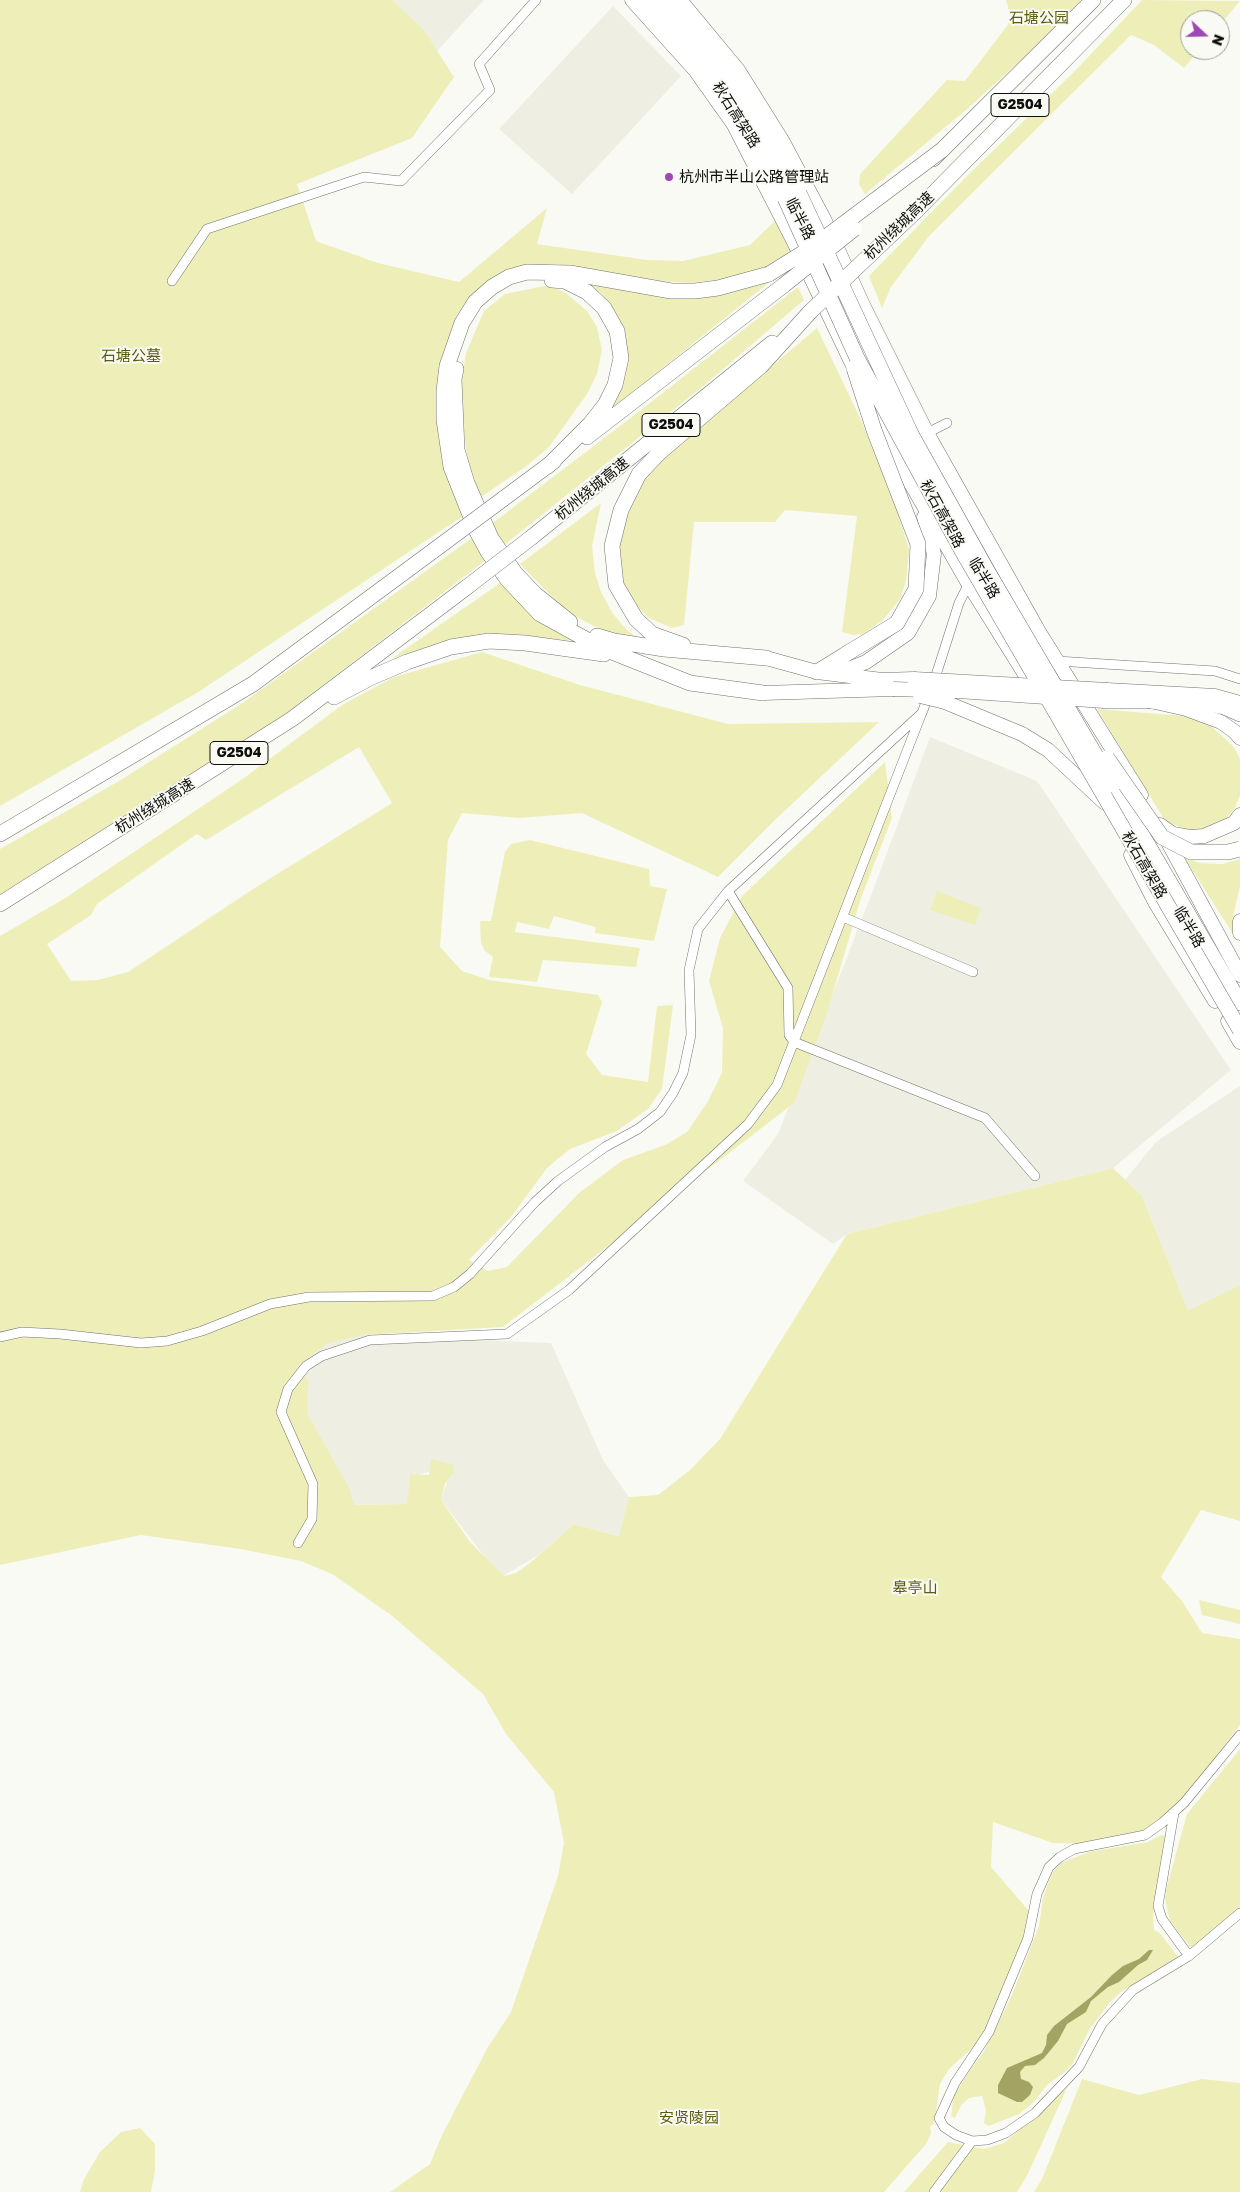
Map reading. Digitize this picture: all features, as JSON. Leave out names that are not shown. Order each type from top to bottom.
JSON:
[{"type":"highway","name":"秋石高架路","points":[[646,0],[670,24],[744,122],[785,198],[857,358],[961,549],[1240,1030]]},
{"type":"highway","name":"秋石高架路","points":[[664,0],[718,61],[755,114],[799,193],[912,436],[985,567],[1240,1003]]},
{"type":"highway","name":"杭州绕城高速","points":[[0,834],[253,684],[548,466],[784,285],[900,192],[1093,0]]},
{"type":"highway","name":"杭州绕城高速","points":[[0,904],[292,720],[532,537],[810,312],[916,211],[1124,0]]},
{"type":"highway","points":[[763,693],[690,683],[602,648],[540,614],[507,579],[482,542],[457,486],[451,467],[446,438],[444,391],[446,366],[452,347],[462,323],[475,302],[492,287],[509,277],[527,272],[570,273],[671,291],[718,288],[769,274],[814,246],[942,150]]},
{"type":"highway","points":[[548,466],[590,424],[605,405],[615,386],[621,358],[617,331],[604,308],[588,292],[565,281],[543,279],[529,280],[505,288],[490,299],[473,321],[461,345],[454,379],[457,450],[467,483],[491,538],[515,573],[534,594],[563,618],[580,628],[614,641],[664,649],[766,658]]},
{"type":"highway","points":[[711,652],[652,634],[636,619],[625,604],[616,585],[612,546],[621,510],[639,474],[659,453],[761,366],[810,312]]},
{"type":"highway","points":[[817,672],[897,623],[916,589],[918,544],[874,430],[838,316]]},
{"type":"highway","points":[[292,720],[370,678],[451,647],[488,641],[525,643],[626,656]]},
{"type":"highway","points":[[1151,701],[1190,702],[1224,707],[1240,714]]},
{"type":"highway","points":[[1082,732],[1108,759],[1162,837],[1191,852],[1228,852],[1240,849]]},
{"type":"main road","name":"临半路","points":[[632,0],[695,70],[734,125],[793,240],[910,482],[968,583],[1106,804],[1155,902],[1240,1042]]},
{"type":"main road","name":"临半路","points":[[680,0],[738,70],[783,142],[824,219],[863,305],[927,434],[1057,660],[1159,825],[1240,975]]},
{"type":"main road","points":[[817,672],[851,668],[866,662],[884,650],[908,633],[929,596],[934,554],[926,522],[910,482]]},
{"type":"main road","points":[[766,658],[817,672],[882,680],[914,679],[1151,701],[1186,709],[1221,722],[1240,738]]},
{"type":"main road","points":[[893,690],[945,702],[1022,734],[1048,750],[1106,804]]},
{"type":"main road","points":[[763,693],[893,690],[1106,696],[1215,696],[1240,703]]},
{"type":"main road","points":[[1159,825],[1174,834],[1190,837],[1204,836],[1234,822],[1240,814]]},
{"type":"main road","points":[[1240,921],[1240,933]]},
{"type":"street","points":[[172,281],[207,229],[364,177],[401,181],[490,90],[480,64],[536,0]]},
{"type":"street","points":[[927,434],[947,422]]},
{"type":"street","points":[[298,1543],[312,1519],[313,1484],[281,1412],[288,1389],[306,1366],[322,1356],[370,1340],[507,1334],[569,1290],[748,1124],[778,1085],[922,713],[959,603],[968,583],[997,558]]},
{"type":"street","points":[[1057,660],[1215,671],[1240,679]]},
{"type":"street","points":[[0,1337],[22,1332],[142,1343],[167,1341],[202,1332],[270,1304],[308,1297],[433,1296],[454,1286],[470,1274],[535,1202],[558,1181],[606,1147],[638,1129],[660,1112],[673,1093],[683,1073],[691,1035],[688,991],[689,970],[698,928],[728,891],[922,713]]},
{"type":"street","points":[[728,891],[788,988],[789,1035],[794,1042],[985,1118],[1035,1176]]},
{"type":"street","points":[[843,917],[973,972]]},
{"type":"street","points":[[1240,1735],[1174,1813],[1145,1835],[1074,1849],[1060,1857],[1049,1867],[1037,1894],[1028,1938],[989,2032],[955,2083],[939,2118],[944,2127],[956,2135],[972,2141],[987,2140],[1006,2133],[1035,2113],[1079,2067],[1102,2024],[1133,1990],[1189,1956],[1240,1913]]},
{"type":"street","points":[[1174,1813],[1158,1906],[1162,1920],[1189,1956]]},
{"type":"street","points":[[934,2192],[972,2141]]},
{"type":"shaded area","points":[[387,0],[484,0],[437,51]]},
{"type":"shaded area","points":[[613,6],[681,76],[572,194],[499,129]]},
{"type":"shaded area","points":[[930,737],[1037,781],[1231,1070],[1113,1168],[847,1234],[833,1244],[743,1181],[778,1134],[872,893]]},
{"type":"shaded area","points":[[1240,1086],[1240,1285],[1188,1312],[1142,1196],[1125,1180],[1156,1142]]},
{"type":"shaded area","points":[[338,1334],[551,1343],[603,1460],[629,1497],[620,1536],[574,1524],[540,1554],[503,1576],[485,1557],[441,1500],[453,1465],[417,1475],[407,1504],[354,1505],[0,1381]]},
{"type":"shaded area","points":[[1149,1950],[1153,1950],[1147,1960],[1138,1965],[1119,1982],[1108,1987],[1091,2001],[1086,2012],[1067,2024],[1058,2041],[1044,2058],[1035,2065],[1025,2066],[1020,2072],[1021,2079],[1029,2082],[1033,2087],[1030,2095],[1022,2102],[1017,2102],[998,2093],[998,2085],[1007,2068],[1042,2053],[1046,2045],[1047,2035],[1054,2026],[1091,1997],[1123,1966],[1139,1959]]},
{"type":"green space","name":"石塘公墓","points":[[0,0],[392,0],[423,29],[454,77],[412,138],[297,184],[316,241],[378,263],[459,282],[547,208],[537,244],[647,260],[683,261],[750,245],[776,220],[791,254],[741,277],[690,283],[638,280],[557,264],[525,266],[477,291],[457,315],[442,358],[437,401],[439,440],[463,516],[200,691],[0,806]]},
{"type":"green space","name":"石塘公园","points":[[1006,0],[1081,0],[1037,46],[967,109],[865,194],[859,184],[860,174],[947,80],[965,81],[1013,18]]},
{"type":"green space","points":[[1142,0],[1240,1],[1230,13],[1230,10],[1180,10],[1180,60],[1191,60],[1184,68],[1154,45],[1131,35],[929,236],[891,287],[882,308],[869,276],[967,176],[1075,71]]},
{"type":"green space","points":[[577,278],[679,297],[711,297],[771,281],[608,412],[622,326],[602,294]]},
{"type":"green space","points":[[549,285],[566,293],[587,311],[597,327],[602,350],[597,374],[587,394],[549,447],[528,465],[481,497],[468,466],[463,423],[461,383],[466,353],[484,311],[505,294]]},
{"type":"green space","points":[[798,287],[804,300],[702,387],[478,566],[288,712],[164,797],[0,899],[0,849],[119,781],[241,704],[490,525]]},
{"type":"green space","points":[[817,328],[861,420],[895,505],[909,549],[906,581],[900,599],[883,620],[863,634],[853,635],[842,632],[857,516],[785,510],[775,522],[694,522],[684,625],[672,628],[649,618],[629,598],[618,577],[618,539],[624,515],[652,467]]},
{"type":"green space","points":[[601,503],[592,546],[595,573],[601,592],[613,614],[627,630],[639,639],[611,635],[567,612],[520,564]]},
{"type":"green space","points":[[503,581],[521,604],[544,625],[573,641],[522,635],[449,640],[391,659]]},
{"type":"green space","name":"皋亭山","points":[[482,652],[580,685],[728,724],[879,722],[775,820],[718,877],[582,813],[519,818],[462,813],[448,840],[440,947],[462,971],[489,980],[598,995],[602,1002],[586,1054],[602,1075],[648,1082],[657,1006],[673,1005],[662,1089],[648,1109],[617,1131],[570,1149],[547,1168],[511,1217],[469,1260],[488,1271],[507,1267],[579,1193],[623,1160],[665,1145],[687,1132],[708,1101],[722,1073],[723,1028],[709,981],[720,938],[742,896],[885,762],[892,818],[861,898],[826,1016],[794,1103],[503,1327],[363,1335],[328,1343],[296,1367],[308,1381],[307,1413],[349,1488],[354,1505],[407,1504],[410,1474],[429,1475],[431,1459],[454,1465],[453,1473],[445,1484],[441,1500],[470,1542],[504,1576],[516,1573],[530,1563],[574,1524],[619,1536],[629,1497],[658,1495],[689,1471],[720,1439],[847,1234],[1113,1168],[1142,1196],[1188,1311],[1240,1285],[1240,1521],[1201,1510],[1161,1577],[1182,1601],[1202,1633],[1240,1639],[1240,1725],[1178,1806],[1141,1832],[1108,1844],[1053,1843],[993,1822],[991,1867],[1029,1911],[1018,1964],[980,2041],[949,2069],[940,2084],[934,2124],[930,2126],[931,2133],[926,2144],[884,2192],[390,2192],[430,2164],[442,2135],[488,2047],[511,2012],[558,1876],[564,1843],[554,1792],[506,1734],[483,1694],[391,1615],[332,1574],[301,1561],[240,1549],[141,1535],[0,1565],[0,936],[67,897],[244,778],[342,705],[394,677]],"holes":[[[359,747],[392,803],[253,889],[128,972],[98,980],[71,981],[47,944],[91,915],[97,904],[197,834],[206,840]]]},
{"type":"green space","points":[[1097,709],[1184,716],[1199,719],[1212,727],[1233,746],[1240,759],[1240,795],[1235,808],[1224,821],[1209,828],[1194,831],[1165,821]]},
{"type":"green space","points":[[530,840],[649,869],[650,886],[667,889],[654,941],[595,933],[596,927],[554,916],[549,929],[517,922],[515,932],[640,948],[636,967],[543,960],[537,982],[489,977],[493,957],[485,951],[481,943],[480,921],[491,921],[505,852],[511,844]]},
{"type":"green space","points":[[1184,857],[1200,863],[1222,864],[1240,859],[1240,886],[1233,917],[1233,934]]},
{"type":"green space","points":[[937,891],[981,908],[975,925],[930,910]]},
{"type":"green space","points":[[1199,1600],[1240,1610],[1240,1624],[1202,1615]]},
{"type":"green space","points":[[1240,1749],[1240,1910],[1195,1950],[1191,1948],[1170,1921],[1165,1899],[1166,1890],[1187,1814]]},
{"type":"green space","points":[[1165,1835],[1153,1915],[1154,1930],[1160,1933],[1178,1957],[1178,1961],[1122,1991],[1110,2002],[1089,2030],[1073,2063],[1066,2071],[1047,2085],[1033,2103],[1019,2114],[989,2126],[984,2123],[986,2110],[982,2096],[969,2098],[961,2105],[955,2118],[951,2116],[954,2095],[983,2053],[1012,1995],[1039,1926],[1043,1898],[1052,1873],[1061,1863],[1089,1852],[1148,1842]]},
{"type":"green space","points":[[1082,2079],[1139,2095],[1202,2079],[1240,2083],[1240,2192],[1034,2192],[1042,2179]]},
{"type":"green space","points":[[1067,2088],[1027,2176],[1017,2192],[904,2192],[948,2142],[984,2149],[1004,2143]]},
{"type":"green space","points":[[140,2128],[155,2144],[155,2171],[151,2192],[80,2192],[84,2179],[100,2152],[121,2132]]},
{"type":"place","name":"杭州市半山公路管理站","points":[[669,177]]},
{"type":"park label","name":"安贤陵园","points":[[689,2118]]}]
